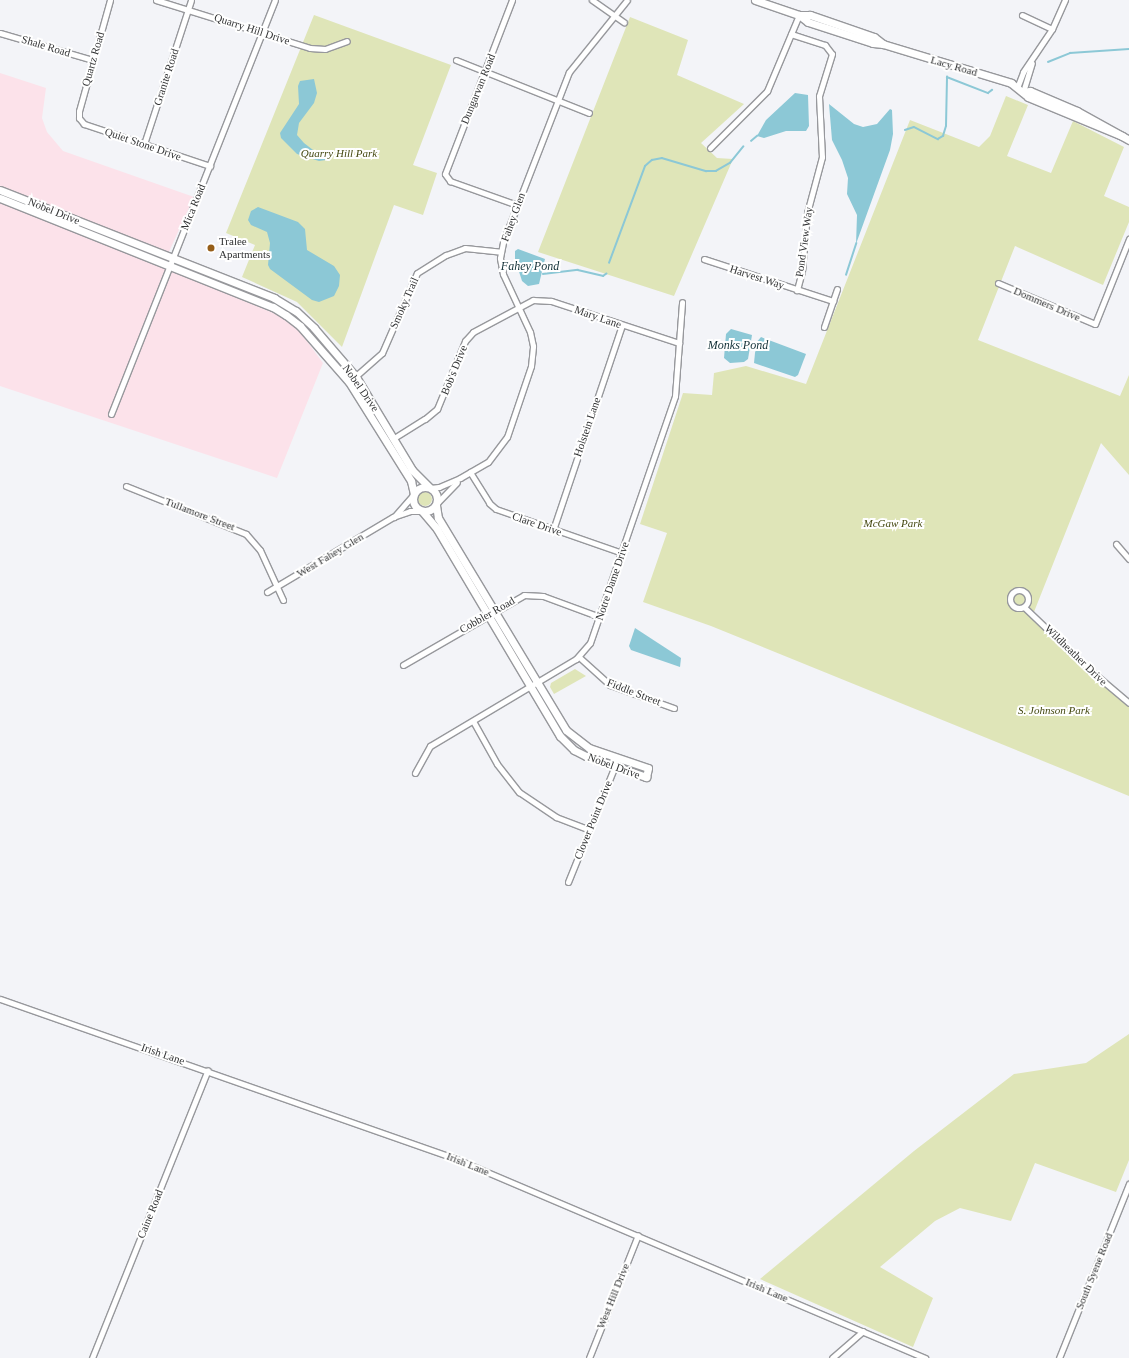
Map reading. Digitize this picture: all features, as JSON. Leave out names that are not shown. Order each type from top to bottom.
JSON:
[{"type":"street","name":"Quartz Road","points":[[79,118],[110,0]]},
{"type":"street","name":"Quarry Hill Drive","points":[[156,0],[263,32],[310,48],[325,49],[347,41]]},
{"type":"street","name":"Granite Road","points":[[144,144],[191,0]]},
{"type":"street","name":"Mica Road","points":[[111,414],[275,0]]},
{"type":"street","name":"Dungarvan Road","points":[[512,0],[485,72],[445,169],[446,178],[459,185],[517,204]]},
{"type":"street","points":[[592,0],[624,22]]},
{"type":"street","name":"Fahey Glen","points":[[393,517],[418,489],[439,487],[460,478],[493,457],[503,443],[533,357],[532,337],[505,278],[501,252],[517,204],[557,100],[576,60],[615,16],[626,0]]},
{"type":"street","name":"Lacy Road","points":[[755,0],[799,15],[808,22],[873,43],[883,44],[1011,83],[1028,97],[1126,138]]},
{"type":"street","points":[[1020,90],[1032,63],[1052,29],[1065,0]]},
{"type":"street","points":[[710,148],[767,91],[799,15]]},
{"type":"street","points":[[1022,15],[1052,29]]},
{"type":"street","name":"Shale Road","points":[[0,32],[93,60]]},
{"type":"street","name":"Pond View Way","points":[[791,34],[825,45],[832,54],[819,96],[822,157],[807,213],[802,271],[797,290]]},
{"type":"street","points":[[456,60],[589,113]]},
{"type":"street","name":"Quiet Stone Drive","points":[[79,118],[84,124],[210,166]]},
{"type":"street","name":"Nobel Drive","points":[[0,190],[280,301],[306,320],[356,377],[412,470],[435,493],[438,518],[472,569],[566,730],[589,748],[648,768],[646,777],[580,753],[560,736],[437,529],[413,504],[411,481],[349,382],[300,326],[276,309],[0,198]]},
{"type":"street","points":[[104,240],[107,232]]},
{"type":"street","name":"Dommers Drive","points":[[998,283],[1095,324],[1129,239]]},
{"type":"street","name":"Smoky Trail","points":[[349,382],[382,353],[417,273],[446,255],[466,248],[501,252]]},
{"type":"street","name":"Harvest Way","points":[[704,259],[833,301]]},
{"type":"street","points":[[824,327],[837,289]]},
{"type":"street","name":"Mary Lane","points":[[518,307],[533,300],[551,301],[679,342]]},
{"type":"street","points":[[276,309],[280,301]]},
{"type":"street","name":"Notre Dame Drive","points":[[415,773],[430,746],[579,658],[590,643],[622,554],[675,396],[682,302]]},
{"type":"street","name":"Bob's Drive","points":[[394,438],[425,420],[437,409],[469,336],[478,328],[518,307]]},
{"type":"street","name":"Holstein Lane","points":[[553,530],[622,325]]},
{"type":"street","name":"Clare Drive","points":[[470,472],[492,507],[622,554]]},
{"type":"street","name":"Fahey Glen","points":[[393,517],[410,511],[428,511],[460,478]]},
{"type":"street","name":"Tullamore Street","points":[[126,486],[246,534],[260,550],[283,600]]},
{"type":"street","name":"West Fahey Glen","points":[[267,592],[393,517]]},
{"type":"street","points":[[1116,544],[1129,559]]},
{"type":"street","points":[[464,574],[472,569]]},
{"type":"street","name":"Cobbler Road","points":[[403,665],[521,596],[537,594],[600,617]]},
{"type":"street","name":"Wildheather Drive","points":[[1024,606],[1090,670],[1129,703]]},
{"type":"street","name":"Fiddle Street","points":[[579,658],[610,685],[674,708]]},
{"type":"street","points":[[473,721],[497,764],[519,792],[556,817],[588,829]]},
{"type":"street","points":[[560,736],[566,730]]},
{"type":"street","name":"Clover Point Drive","points":[[568,882],[588,829],[618,758]]},
{"type":"street","name":"Irish Lane","points":[[0,998],[208,1070],[454,1158],[925,1358]]},
{"type":"street","name":"Caine Road","points":[[92,1358],[208,1070]]},
{"type":"street","name":"South Syene Road","points":[[1059,1358],[1129,1184]]},
{"type":"street","name":"West Hill Drive","points":[[589,1358],[638,1235]]},
{"type":"street","points":[[832,1358],[863,1331]]},
{"type":"shaded area","points":[[0,73],[46,88],[42,118],[47,132],[63,151],[194,197],[162,267],[283,317],[298,329],[323,363],[277,478],[0,386]]},
{"type":"green space","name":"Quarry Hill Park","points":[[314,15],[451,65],[413,165],[437,173],[423,215],[394,205],[342,347],[297,302],[242,277],[255,245],[226,233]]},
{"type":"green space","points":[[630,17],[688,40],[677,75],[744,104],[701,143],[717,158],[733,159],[674,296],[538,252]]},
{"type":"green space","name":"McGaw Park","points":[[1006,96],[1028,105],[1007,156],[1051,173],[1073,121],[1124,147],[1104,196],[1129,207],[1129,222],[1103,285],[1015,246],[978,340],[1120,396],[1129,375],[1129,475],[1101,443],[1032,617],[1100,683],[1129,707],[1129,796],[711,626],[643,602],[667,533],[640,524],[683,393],[712,395],[714,373],[746,366],[806,384],[910,120],[979,147],[990,136]]},
{"type":"green space","points":[[425,492],[430,494],[432,499],[430,504],[425,506],[420,504],[418,499],[420,494]]},
{"type":"green space","points":[[575,669],[586,676],[554,694],[550,687],[551,683]]},
{"type":"green space","points":[[1129,1034],[1129,1160],[1116,1192],[1035,1163],[1011,1221],[960,1208],[935,1221],[880,1267],[933,1298],[913,1347],[760,1279],[914,1151],[1014,1074],[1086,1063]]},
{"type":"water","points":[[314,79],[317,93],[314,103],[299,123],[297,135],[304,143],[326,160],[319,161],[297,154],[281,138],[280,133],[299,104],[298,86],[300,81]]},
{"type":"water","points":[[795,93],[808,95],[809,126],[806,131],[786,131],[764,138],[757,136],[766,120]]},
{"type":"water","points":[[829,104],[854,124],[863,127],[877,124],[890,109],[892,110],[893,134],[890,150],[856,244],[857,215],[847,194],[848,178],[842,160],[832,140]]},
{"type":"water","points":[[258,207],[298,222],[305,229],[307,250],[334,266],[340,275],[339,286],[334,296],[319,302],[312,300],[270,269],[268,265],[270,243],[267,232],[251,225],[248,220],[251,211]]},
{"type":"water","name":"Fahey Pond","points":[[518,249],[545,259],[539,284],[528,286],[522,281],[515,259],[515,251]]},
{"type":"water","name":"Monks Pond","points":[[731,329],[752,335],[748,359],[744,362],[730,363],[724,358],[726,334]]},
{"type":"water","points":[[761,337],[806,354],[798,375],[795,377],[754,363],[756,343]]},
{"type":"water","points":[[635,628],[681,658],[680,667],[631,650],[629,646]]},
{"type":"waterway","points":[[1048,62],[1070,53],[1129,49]]},
{"type":"waterway","points":[[905,130],[914,127],[938,139],[943,136],[946,126],[947,77],[988,93],[992,90]]},
{"type":"waterway","points":[[751,141],[757,136]]},
{"type":"waterway","points":[[609,263],[645,166],[652,160],[662,158],[706,171],[716,171],[730,163],[743,147]]},
{"type":"waterway","points":[[846,275],[856,244]]},
{"type":"waterway","points":[[543,274],[578,270],[603,276],[606,274]]},
{"type":"place","name":"Tralee Apartments","points":[[211,248]]},
{"type":"park label","name":"S. Johnson Park","points":[[1054,710]]}]
